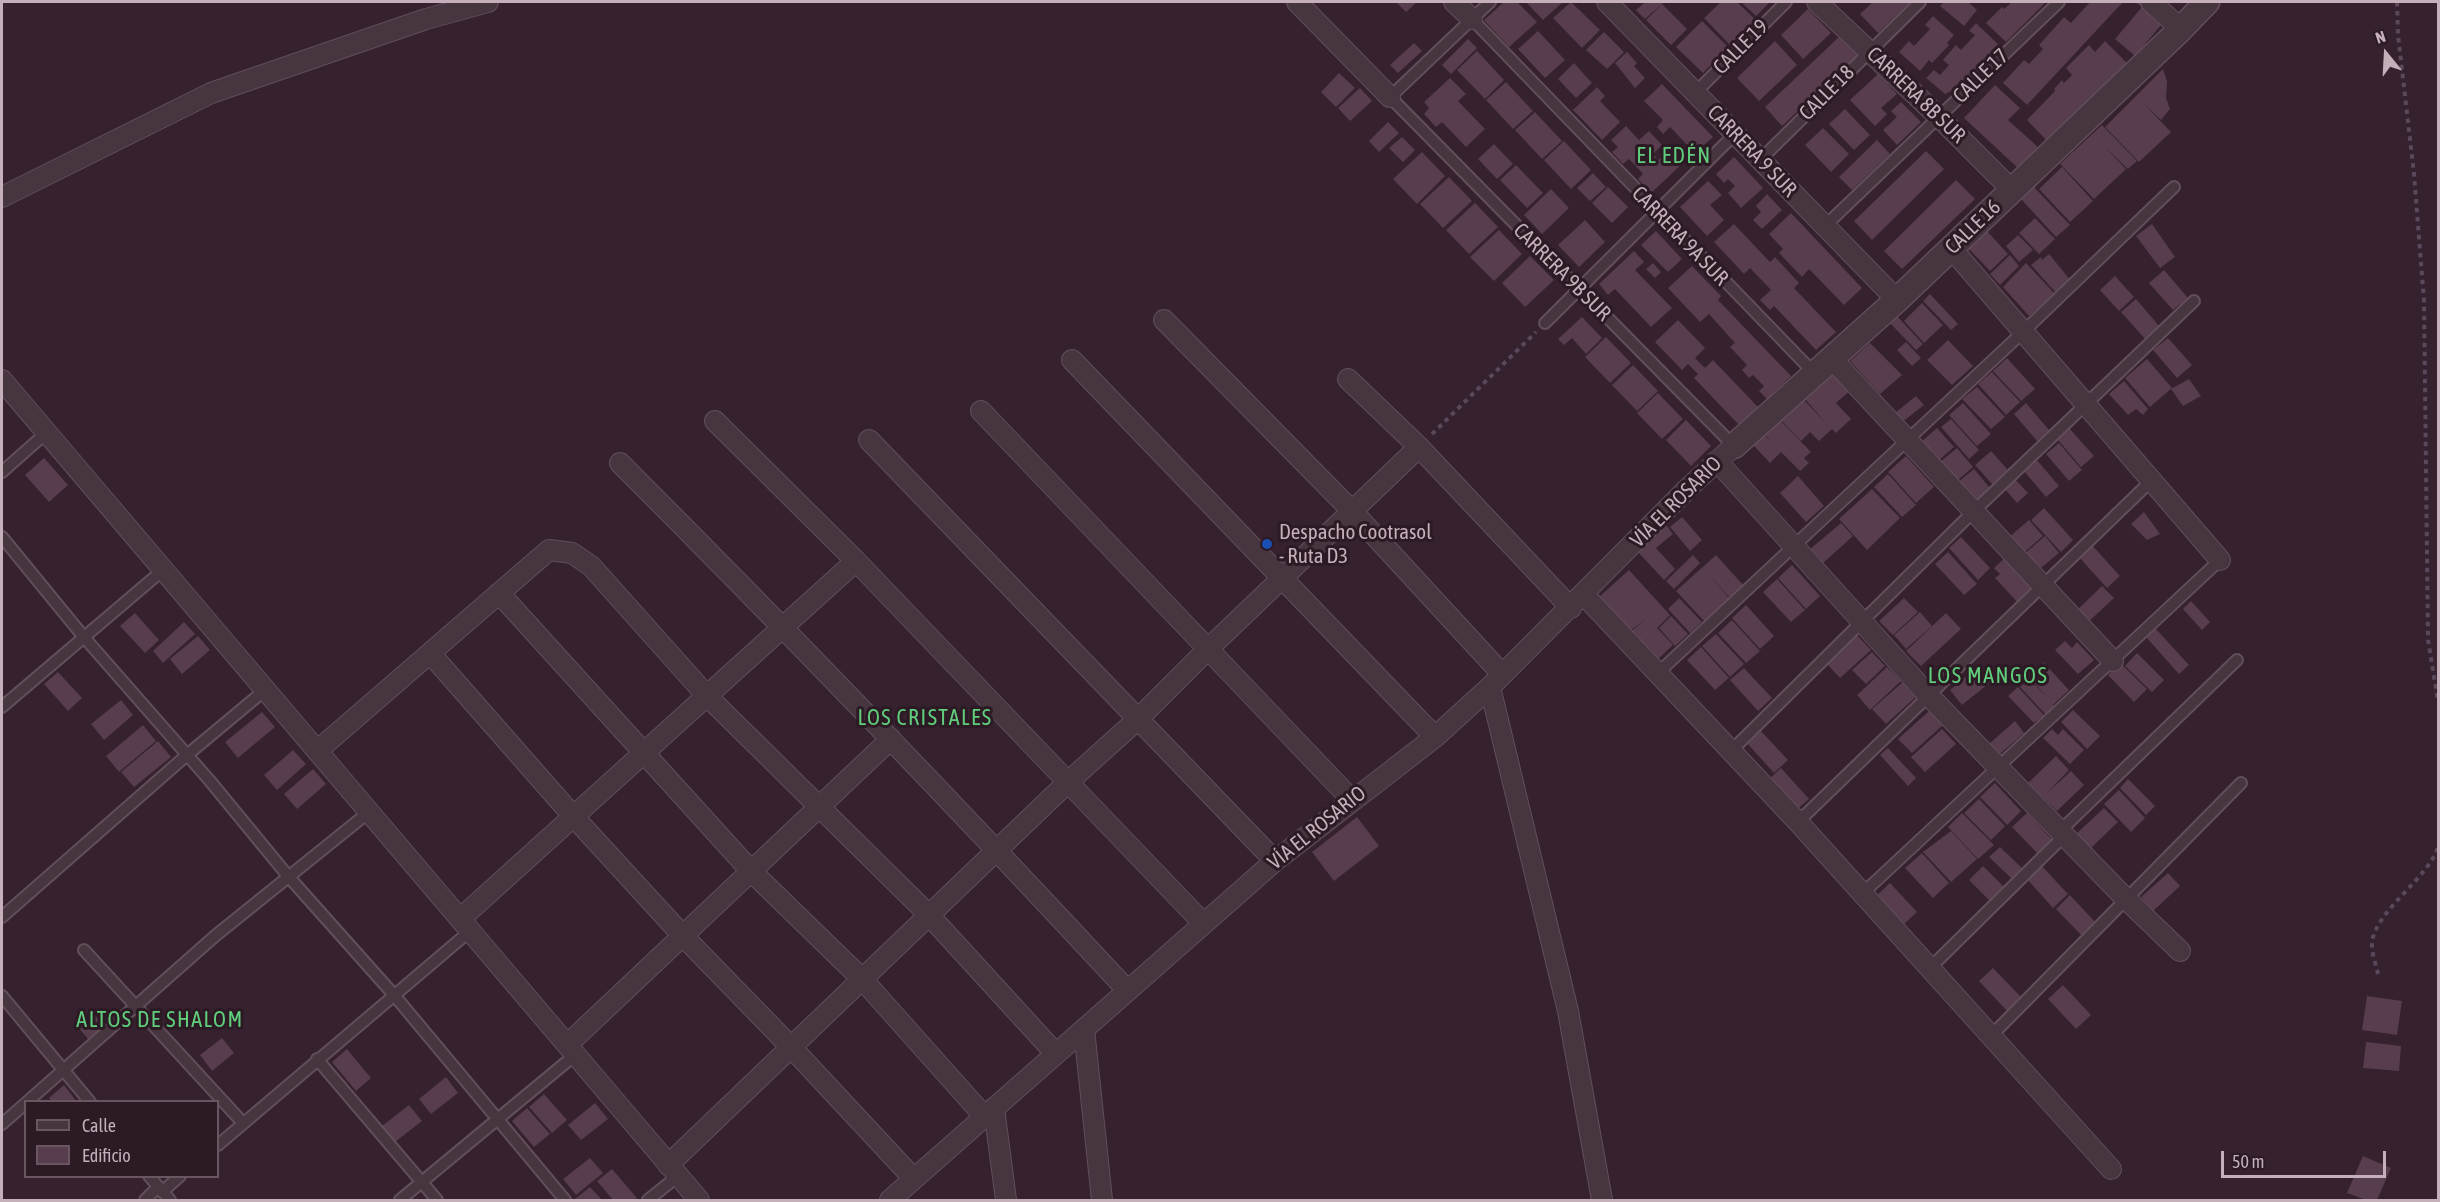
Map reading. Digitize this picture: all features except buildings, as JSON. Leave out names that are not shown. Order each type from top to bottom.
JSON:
[{"type":"street","points":[[2,197],[211,93],[426,19],[488,2]]},
{"type":"street","points":[[1297,2],[1390,97]]},
{"type":"street","points":[[1454,2],[1472,19]]},
{"type":"street","name":"CARRERA 9 SUR","points":[[1607,2],[1897,300]]},
{"type":"street","name":"CARRERA 8B SUR","points":[[1817,2],[1871,51],[2012,190]]},
{"type":"street","points":[[2151,2],[2181,29]]},
{"type":"street","name":"CALLE 16","points":[[1726,454],[1897,300],[2207,2]]},
{"type":"street","points":[[1951,248],[2220,560]]},
{"type":"street","points":[[1164,320],[1352,512],[1496,680],[1568,1011],[1602,1200]]},
{"type":"street","points":[[1072,360],[1435,737]]},
{"type":"street","points":[[1823,366],[1906,440],[2113,661]]},
{"type":"street","points":[[1348,379],[1577,601],[1659,672],[1798,822],[2111,1169]]},
{"type":"street","points":[[2,380],[699,1200]]},
{"type":"street","points":[[981,411],[1352,800]]},
{"type":"street","points":[[715,421],[856,561],[1203,923]]},
{"type":"street","points":[[869,440],[1275,861]]},
{"type":"street","points":[[673,1170],[791,1047],[1067,783],[1138,719],[1282,577],[1419,447]]},
{"type":"street","points":[[1726,454],[1796,545],[1929,696],[2126,899],[2180,951]]},
{"type":"street","name":"VÍA EL ROSARIO","points":[[890,1200],[910,1188],[989,1113],[1275,861],[1435,737],[1726,454]]},
{"type":"street","points":[[620,463],[784,627],[1127,990]]},
{"type":"street","points":[[317,751],[549,550],[572,553],[591,566],[707,696],[929,915],[1056,1054]]},
{"type":"street","points":[[465,925],[573,816],[856,561]]},
{"type":"street","points":[[499,593],[751,872],[862,979],[989,1113],[1006,1200]]},
{"type":"street","points":[[430,653],[573,816],[683,936],[791,1047],[910,1188]]},
{"type":"street","points":[[571,1050],[683,936],[891,739]]},
{"type":"street","points":[[1084,1029],[1102,1200]]},
{"type":"lane","points":[[1390,97],[1490,2]]},
{"type":"lane","name":"CALLE 19","points":[[1695,93],[1786,2]]},
{"type":"lane","name":"CALLE 18","points":[[1760,160],[1920,2]]},
{"type":"lane","name":"CALLE 17","points":[[1826,226],[2059,2]]},
{"type":"lane","name":"CARRERA 9A SUR","points":[[1472,19],[1657,212],[1823,366]]},
{"type":"lane","name":"CARRERA 9B SUR","points":[[1390,97],[1579,288],[1726,454]]},
{"type":"lane","points":[[1545,322],[1736,134]]},
{"type":"lane","points":[[1659,672],[2023,332],[2174,187]]},
{"type":"lane","points":[[1731,751],[1973,512],[2194,301]]},
{"type":"lane","points":[[2,472],[46,433]]},
{"type":"lane","points":[[1798,822],[2152,480]]},
{"type":"lane","points":[[2,537],[83,636],[288,876],[394,995],[565,1200]]},
{"type":"lane","points":[[1862,894],[2220,560]]},
{"type":"lane","points":[[2,707],[163,570]]},
{"type":"lane","points":[[1929,969],[2237,660]]},
{"type":"lane","points":[[2,916],[265,690]]},
{"type":"lane","points":[[1990,1037],[2241,783]]},
{"type":"lane","points":[[28,1100],[215,936],[369,812]]},
{"type":"lane","points":[[219,1144],[394,995],[465,925]]},
{"type":"lane","points":[[84,950],[243,1123]]},
{"type":"lane","points":[[2,996],[89,1100]]},
{"type":"lane","points":[[400,1200],[498,1118],[571,1050]]},
{"type":"lane","points":[[318,1059],[437,1200]]},
{"type":"lane","points":[[2,1124],[24,1104]]},
{"type":"lane","points":[[648,1200],[673,1170]]},
{"type":"lane","points":[[151,1178],[163,1193]]},
{"type":"lane","points":[[145,1200],[163,1193],[178,1178]]},
{"type":"path","points":[[2397,2],[2398,35],[2414,174],[2424,301],[2428,640],[2439,701]]},
{"type":"path","points":[[1419,447],[1545,322]]},
{"type":"path","points":[[2378,974],[2372,944],[2375,932],[2408,888],[2434,860],[2439,847]]},
{"type":"place","name":"Despacho Cootrasol - Ruta D3","points":[[1267,544]]},
{"type":"district","name":"EL EDÉN","points":[[1674,156]]},
{"type":"district","name":"LOS MANGOS","points":[[1988,676]]},
{"type":"district","name":"LOS CRISTALES","points":[[925,718]]},
{"type":"district","name":"ALTOS DE SHALOM","points":[[160,1020]]}]
